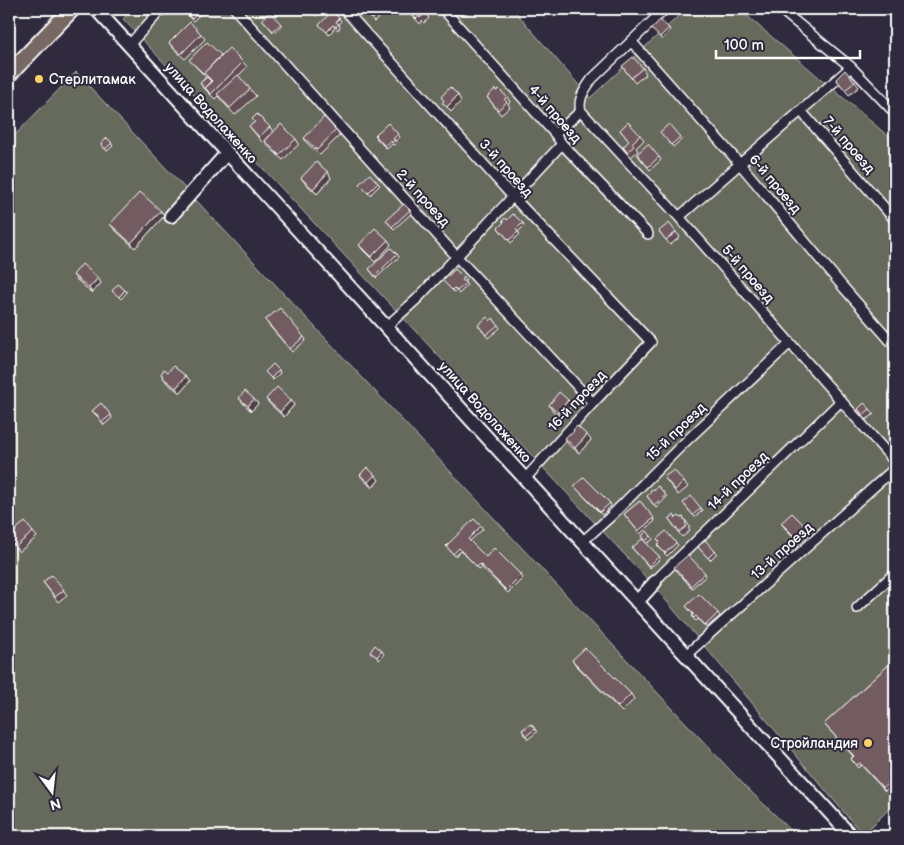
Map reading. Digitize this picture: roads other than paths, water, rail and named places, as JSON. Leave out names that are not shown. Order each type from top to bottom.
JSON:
[{"type":"main road","points":[[9,74],[72,9]]},
{"type":"main road","name":"улица Водолаженко","points":[[96,9],[851,836]]},
{"type":"main road","points":[[171,216],[227,153]]},
{"type":"main road","points":[[637,602],[655,582]]},
{"type":"street","points":[[129,45],[162,9]]},
{"type":"street","name":"2-й проезд","points":[[234,9],[457,257],[593,403]]},
{"type":"street","name":"3-й проезд","points":[[344,9],[513,197],[651,342]]},
{"type":"street","name":"4-й проезд","points":[[443,9],[562,144],[648,234]]},
{"type":"street","points":[[555,134],[580,108],[583,92],[592,78],[665,9]]},
{"type":"street","points":[[780,9],[851,67],[895,113]]},
{"type":"street","name":"6-й проезд","points":[[631,42],[740,164],[895,346]]},
{"type":"street","points":[[679,217],[851,67]]},
{"type":"street","name":"5-й проезд","points":[[580,108],[679,217],[895,462]]},
{"type":"street","name":"7-й проезд","points":[[801,111],[895,220]]},
{"type":"street","points":[[386,327],[417,299],[562,144]]},
{"type":"street","name":"16-й проезд","points":[[525,479],[651,342]]},
{"type":"street","name":"15-й проезд","points":[[582,542],[790,343]]},
{"type":"street","name":"14-й проезд","points":[[655,582],[841,401]]},
{"type":"street","name":"13-й проезд","points":[[686,655],[895,468]]},
{"type":"street","points":[[857,608],[895,573]]},
{"type":"place","name":"Стерлитамак","points":[[39,79]]},
{"type":"place","name":"Стройландия","points":[[868,743]]}]
